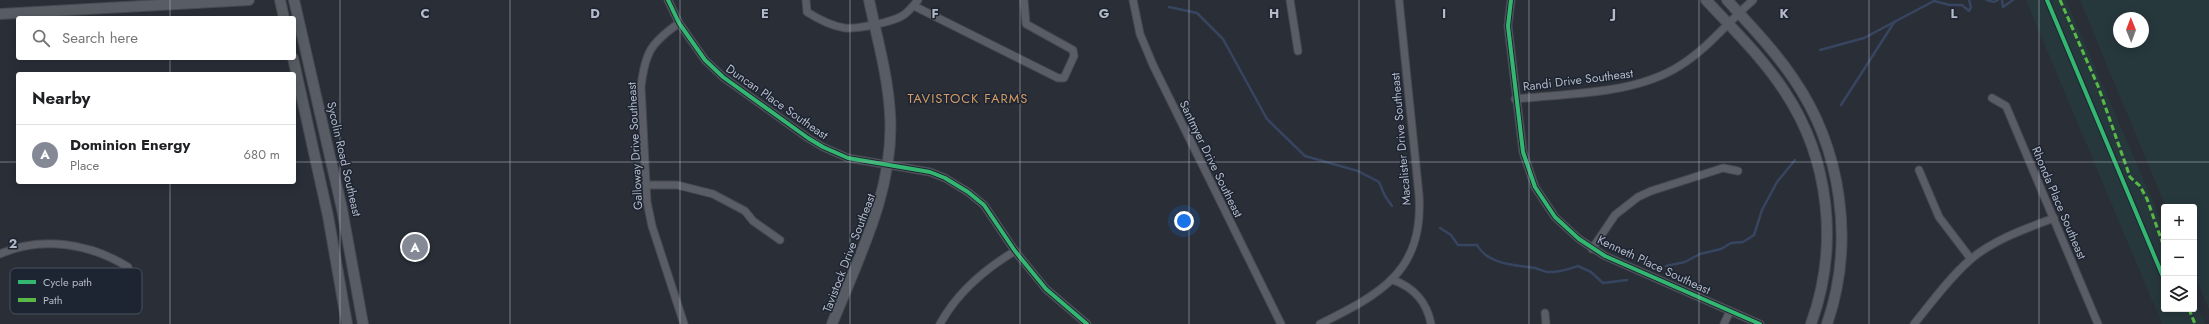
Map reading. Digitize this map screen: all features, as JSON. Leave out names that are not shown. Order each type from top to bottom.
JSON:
[{"type":"street","points":[[0,14],[249,0]]},
{"type":"street","points":[[280,0],[284,16]]},
{"type":"street","name":"Sycolin Road Southeast","points":[[294,0],[342,209],[363,324]]},
{"type":"street","name":"Duncan Place Southeast","points":[[668,0],[679,23],[704,60],[723,77],[808,138],[823,147],[848,158],[887,166],[930,172],[945,178],[960,187],[984,205],[1015,252],[1046,289],[1087,324]]},
{"type":"street","points":[[806,0],[807,12],[818,18],[845,28],[893,20],[904,15],[916,3],[1058,78],[1064,78],[1074,56],[1073,50],[1026,24],[1024,0]]},
{"type":"street","name":"Tavistock Drive Southeast","points":[[832,324],[875,217],[887,166],[890,115],[887,88],[869,0]]},
{"type":"street","name":"Santmyer Drive Southeast","points":[[1133,0],[1140,34],[1153,65],[1281,324]]},
{"type":"street","points":[[1290,0],[1298,51]]},
{"type":"street","name":"Macalister Drive Southeast","points":[[1320,324],[1370,298],[1393,280],[1402,268],[1411,250],[1419,220],[1420,205],[1399,0]]},
{"type":"street","name":"Kenneth Place Southeast","points":[[1510,0],[1508,26],[1523,152],[1535,187],[1556,217],[1567,229],[1592,248],[1760,324]]},
{"type":"street","points":[[1706,0],[1768,69],[1785,92],[1814,147],[1822,177],[1827,235],[1826,265],[1811,324]]},
{"type":"street","points":[[1726,0],[1739,13],[1794,78],[1814,113],[1831,156],[1839,196],[1842,244],[1837,287],[1827,324]]},
{"type":"street","name":"Randi Drive Southeast","points":[[1516,99],[1619,88],[1651,80],[1681,65],[1694,56],[1753,0]]},
{"type":"street","name":"Galloway Drive Southeast","points":[[679,23],[659,38],[649,53],[643,68],[641,87],[646,186],[652,226],[684,324]]},
{"type":"street","points":[[293,60],[328,216],[347,324]]},
{"type":"street","name":"Rhonda Place Southeast","points":[[1992,98],[2006,106],[2098,324]]},
{"type":"street","points":[[1592,248],[1615,216],[1638,198],[1651,191],[1723,168],[1738,171]]},
{"type":"street","points":[[1919,170],[1939,217],[1971,260]]},
{"type":"street","points":[[646,186],[677,185],[713,194],[745,211],[753,220],[780,240]]},
{"type":"street","points":[[1914,324],[1955,275],[1971,260],[1999,241],[2054,218]]},
{"type":"street","points":[[0,254],[35,245],[70,245],[101,253],[128,267]]},
{"type":"street","points":[[940,324],[956,300],[975,280],[994,264],[1015,252]]},
{"type":"street","points":[[1393,280],[1415,291],[1426,310],[1431,324]]},
{"type":"street","points":[[1724,324],[1730,311]]},
{"type":"street","points":[[1545,313],[1546,324]]},
{"type":"shaded area","points":[[2026,0],[2066,0],[2161,220],[2161,312],[2197,312],[2197,305],[2205,324],[2162,324]]},
{"type":"shaded area","points":[[2080,0],[2209,0],[2209,309],[2197,280],[2197,204],[2165,204]]},
{"type":"waterway","points":[[1820,50],[1864,38],[1934,1],[1950,5],[1962,5],[1969,11],[1971,7],[1969,0]]},
{"type":"waterway","points":[[1987,0],[1994,2],[1998,0]]},
{"type":"waterway","points":[[2002,0],[2003,7],[2013,0]]},
{"type":"waterway","points":[[1169,7],[1197,13],[1223,39],[1267,119],[1305,156],[1358,171],[1379,182],[1385,196],[1392,206]]},
{"type":"waterway","points":[[1841,105],[1895,21]]},
{"type":"waterway","points":[[1666,266],[1685,262],[1700,254],[1721,249],[1731,243],[1743,242],[1754,235],[1762,210],[1777,182],[1795,160]]},
{"type":"waterway","points":[[1440,228],[1451,235],[1458,245],[1477,245],[1488,257],[1503,263],[1535,268],[1545,272],[1560,271],[1578,266],[1591,272],[1603,283],[1627,280]]},
{"type":"marked path","points":[[2060,0],[2098,86],[2130,177],[2140,186],[2147,199],[2162,240]]},
{"type":"marked path","points":[[2190,312],[2195,324]]},
{"type":"cycle path","points":[[668,0],[679,23],[705,60],[723,77],[808,138],[823,147],[848,158],[930,172],[945,178],[968,192],[984,205],[1015,251],[1046,289],[1087,324]]},
{"type":"cycle path","points":[[1511,0],[1508,26],[1523,152],[1535,187],[1555,217],[1579,239],[1605,256],[1760,324]]},
{"type":"cycle path","points":[[2047,0],[2163,276]]},
{"type":"place","name":"Dominion Energy","points":[[415,247]]},
{"type":"district","name":"TAVISTOCK FARMS","points":[[968,98]]}]
